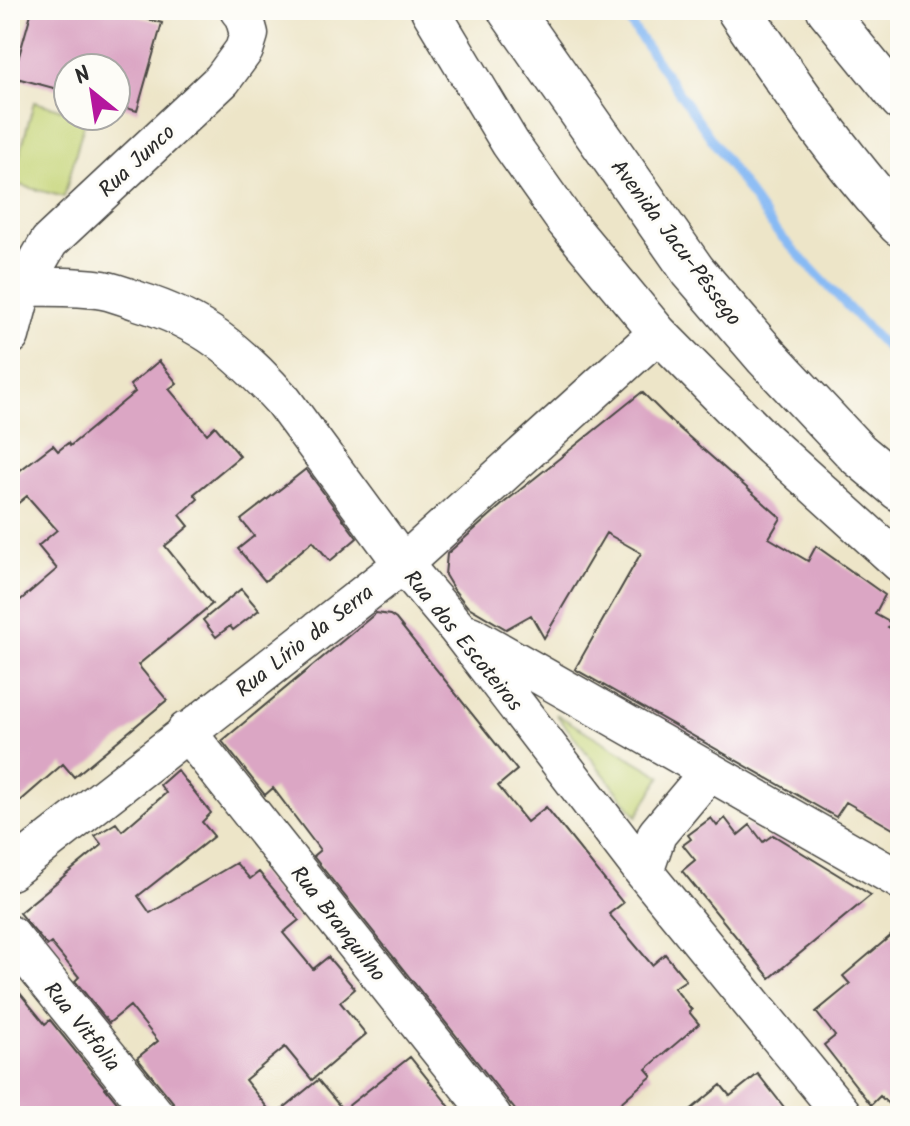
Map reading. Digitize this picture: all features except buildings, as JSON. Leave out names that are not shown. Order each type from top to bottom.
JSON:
[{"type":"highway","name":"Avenida Jacu-Pêssego","points":[[510,10],[693,271],[766,356],[857,453],[900,489]]},
{"type":"highway","points":[[739,10],[785,79],[871,192],[900,224]]},
{"type":"street","points":[[430,10],[510,143],[566,222],[658,333],[762,438],[900,563]]},
{"type":"street","points":[[826,10],[900,101]]},
{"type":"street","name":"Rua Junco","points":[[10,336],[16,287],[49,242],[222,80],[244,50],[244,22]]},
{"type":"street","name":"Rua dos Escoteiros","points":[[16,287],[104,290],[194,322],[230,348],[283,401],[403,564],[457,628],[644,872],[844,1116]]},
{"type":"street","name":"Rua Lírio da Serra","points":[[10,871],[403,564],[658,333]]},
{"type":"street","points":[[457,628],[900,880]]},
{"type":"street","name":"Rua Branquilho","points":[[186,731],[492,1116]]},
{"type":"street","points":[[644,872],[657,834],[709,772]]},
{"type":"street","name":"Rua Vitfolia","points":[[10,935],[156,1116]]},
{"type":"green space","points":[[34,102],[52,107],[52,132],[82,132],[64,197],[12,183]]},
{"type":"green space","points":[[556,714],[661,776],[637,816]]},
{"type":"waterway","points":[[621,10],[775,230],[900,362]]}]
